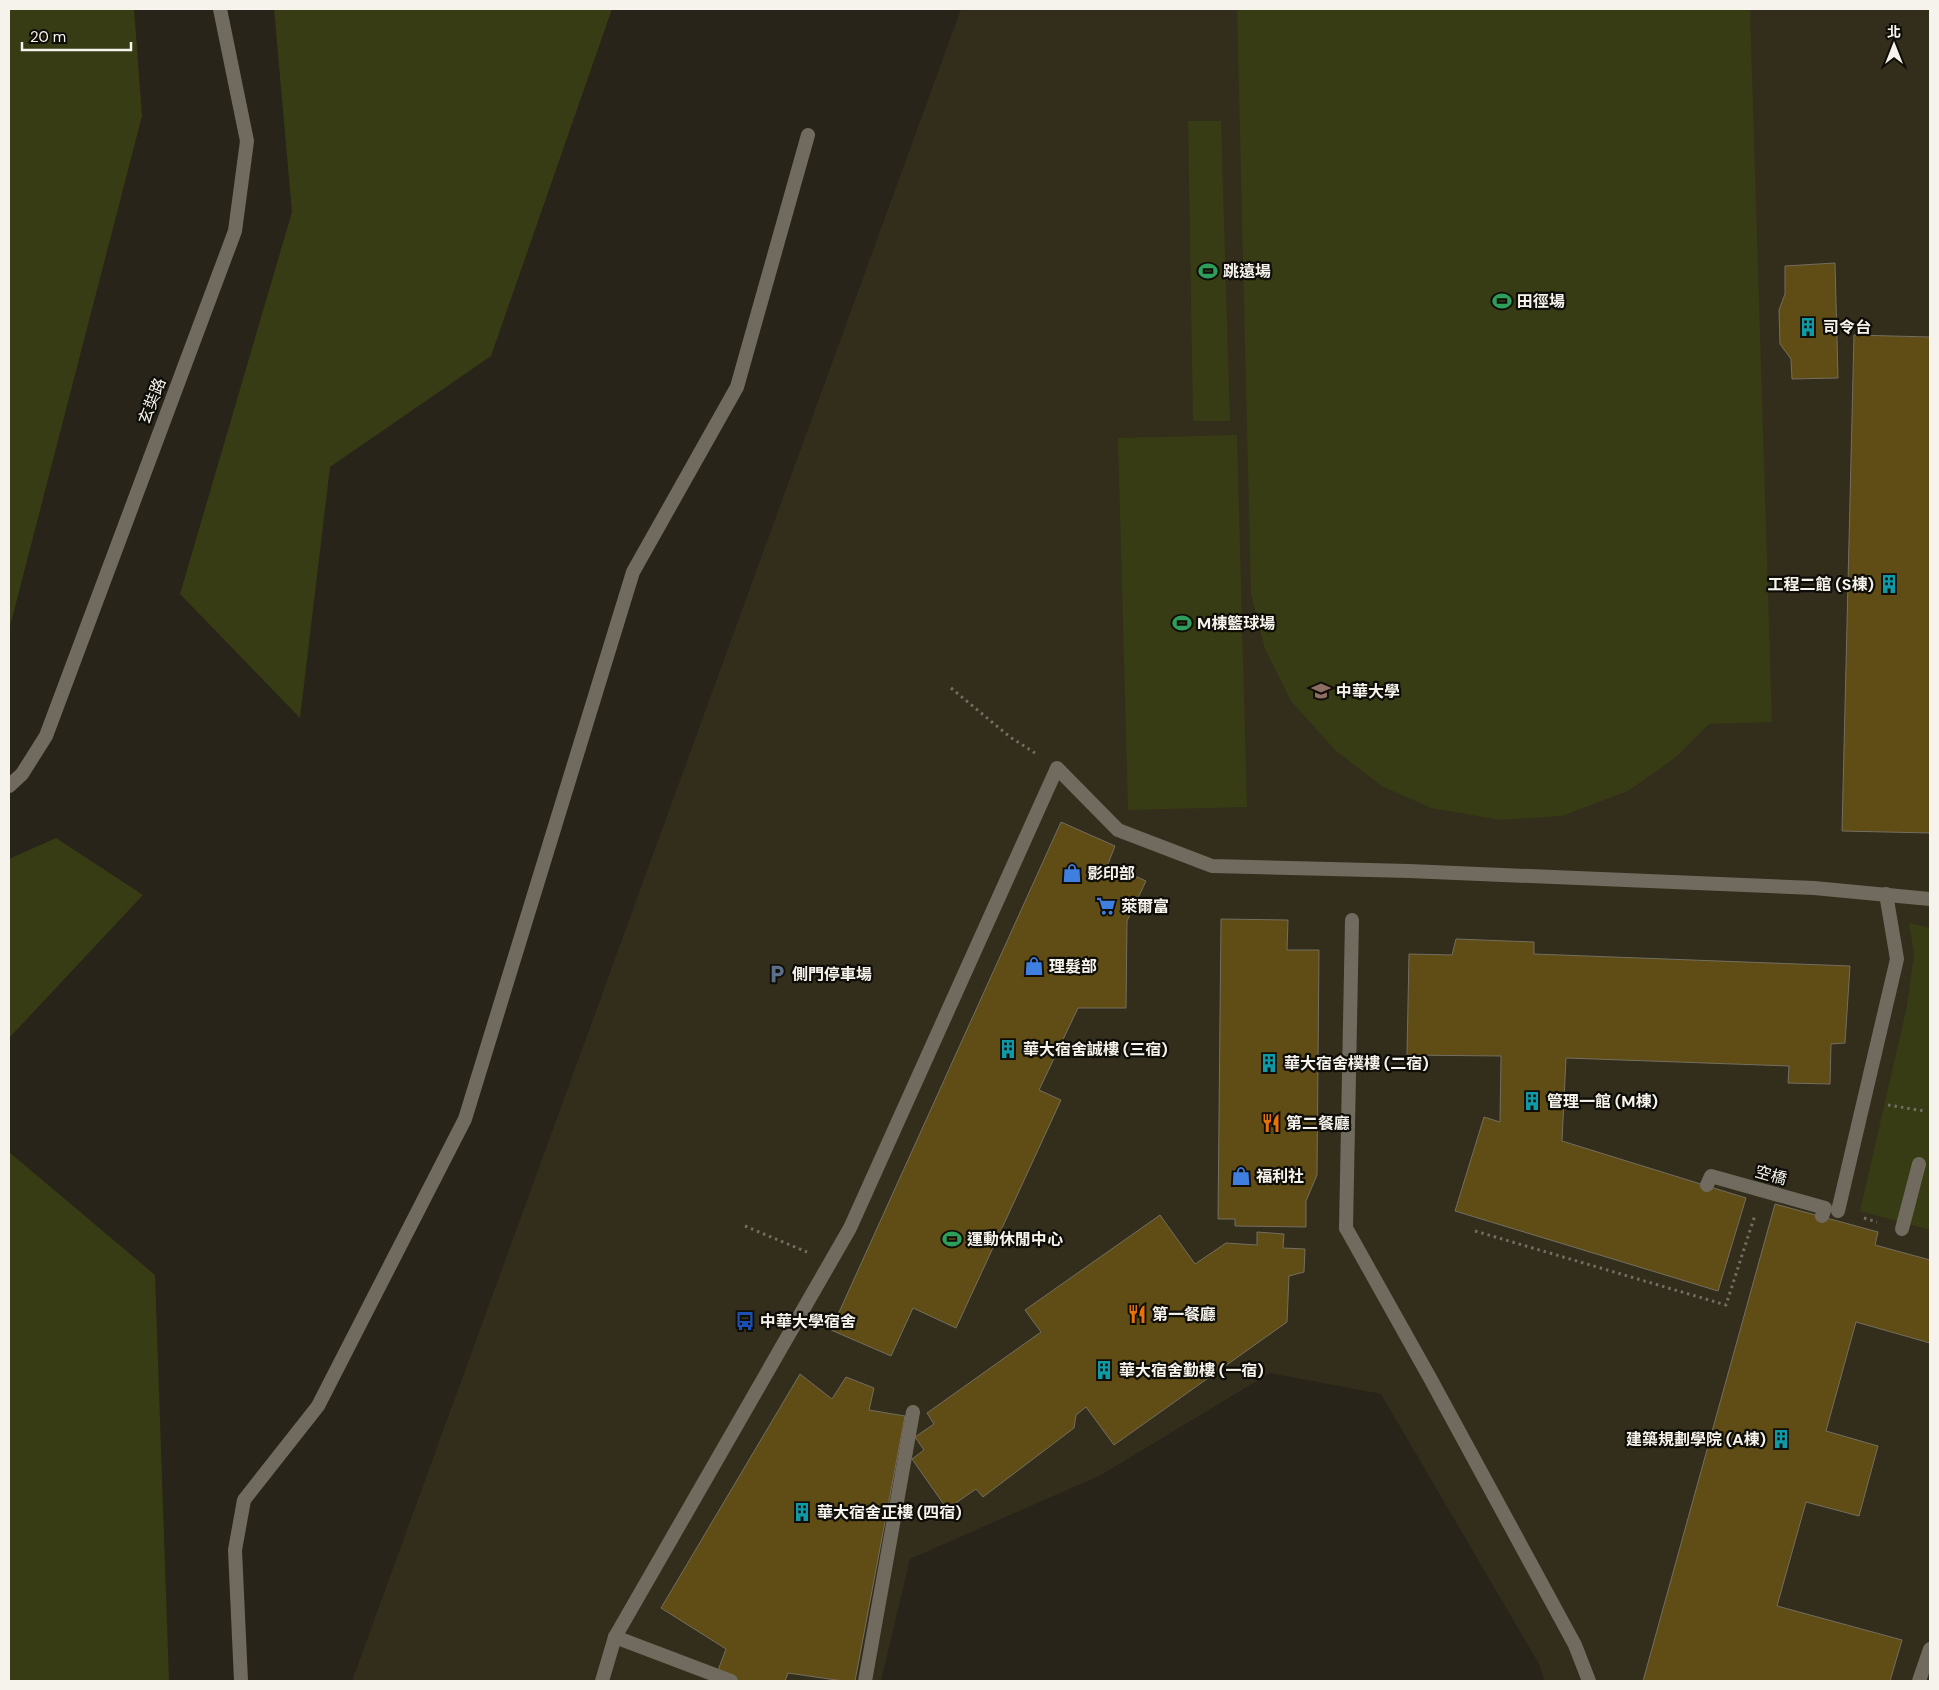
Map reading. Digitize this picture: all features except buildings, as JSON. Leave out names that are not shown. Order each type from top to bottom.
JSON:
[{"type":"street","name":"玄奘路","points":[[9,786],[22,774],[46,736],[234,231],[247,141],[220,9]]},
{"type":"street","points":[[241,1681],[235,1550],[244,1500],[318,1406],[465,1118],[633,572],[737,387],[808,134]]},
{"type":"street","points":[[602,1681],[615,1637],[854,1219],[1056,768],[1118,830],[1212,866],[1400,870],[1804,887],[1930,899]]},
{"type":"street","points":[[1838,1211],[1897,959],[1886,894]]},
{"type":"street","points":[[1352,920],[1346,1228],[1570,1636],[1589,1681]]},
{"type":"street","points":[[1902,1229],[1919,1164]]},
{"type":"street","name":"空橋","points":[[1707,1186],[1711,1176],[1824,1208],[1822,1216]]},
{"type":"street","points":[[865,1681],[913,1412]]},
{"type":"street","points":[[615,1637],[730,1681]]},
{"type":"street","points":[[1918,1681],[1930,1649]]},
{"type":"path","points":[[951,688],[1010,737],[1056,768]]},
{"type":"path","points":[[1864,1101],[1924,1111]]},
{"type":"path","points":[[1475,1231],[1726,1305],[1762,1191]]},
{"type":"path","points":[[746,1226],[830,1262]]},
{"type":"shaded area","name":"中華大學","points":[[961,9],[1930,9],[1930,1681],[1545,1681],[1539,1664],[1381,1394],[1270,1373],[1101,1475],[910,1559],[881,1681],[352,1681]]},
{"type":"green space","points":[[9,9],[134,9],[142,116],[9,630]]},
{"type":"green space","points":[[274,9],[612,9],[491,356],[330,467],[300,718],[180,594],[292,212]]},
{"type":"green space","name":"田徑場","points":[[1237,9],[1750,9],[1772,722],[1709,724],[1676,757],[1628,791],[1562,816],[1501,820],[1431,808],[1382,786],[1336,751],[1291,701],[1265,649],[1251,594]]},
{"type":"green space","name":"跳遠場","points":[[1188,121],[1221,121],[1230,421],[1193,421]]},
{"type":"green space","name":"M棟籃球場","points":[[1237,435],[1247,807],[1128,810],[1118,438]]},
{"type":"green space","points":[[56,838],[143,895],[9,1038],[9,859]]},
{"type":"green space","points":[[1909,923],[1930,928],[1930,1230],[1860,1211],[1907,1006],[1914,954]]},
{"type":"green space","points":[[9,1152],[155,1275],[169,1681],[9,1681]]},
{"type":"place","name":"跳遠場","points":[[1208,271]]},
{"type":"place","name":"田徑場","points":[[1502,301]]},
{"type":"place","name":"司令台","points":[[1808,327]]},
{"type":"place","name":"工程二館 (S棟)","points":[[1889,584]]},
{"type":"place","name":"M棟籃球場","points":[[1182,623]]},
{"type":"place","name":"中華大學","points":[[1321,691]]},
{"type":"place","name":"影印部","points":[[1072,873]]},
{"type":"place","name":"萊爾富","points":[[1106,906]]},
{"type":"place","name":"理髮部","points":[[1034,966]]},
{"type":"place","name":"側門停車場","points":[[777,974]]},
{"type":"place","name":"華大宿舍誠樓 (三宿)","points":[[1008,1049]]},
{"type":"place","name":"華大宿舍樸樓 (二宿)","points":[[1269,1063]]},
{"type":"place","name":"管理一館 (M棟)","points":[[1532,1101]]},
{"type":"place","name":"第二餐廳","points":[[1271,1123]]},
{"type":"place","name":"福利社","points":[[1241,1176]]},
{"type":"place","name":"運動休閒中心","points":[[952,1239]]},
{"type":"place","name":"第一餐廳","points":[[1137,1314]]},
{"type":"place","name":"中華大學宿舍","points":[[745,1321]]},
{"type":"place","name":"華大宿舍勤樓 (一宿)","points":[[1104,1370]]},
{"type":"place","name":"建築規劃學院 (A棟)","points":[[1781,1439]]},
{"type":"place","name":"華大宿舍正樓 (四宿)","points":[[802,1512]]}]
